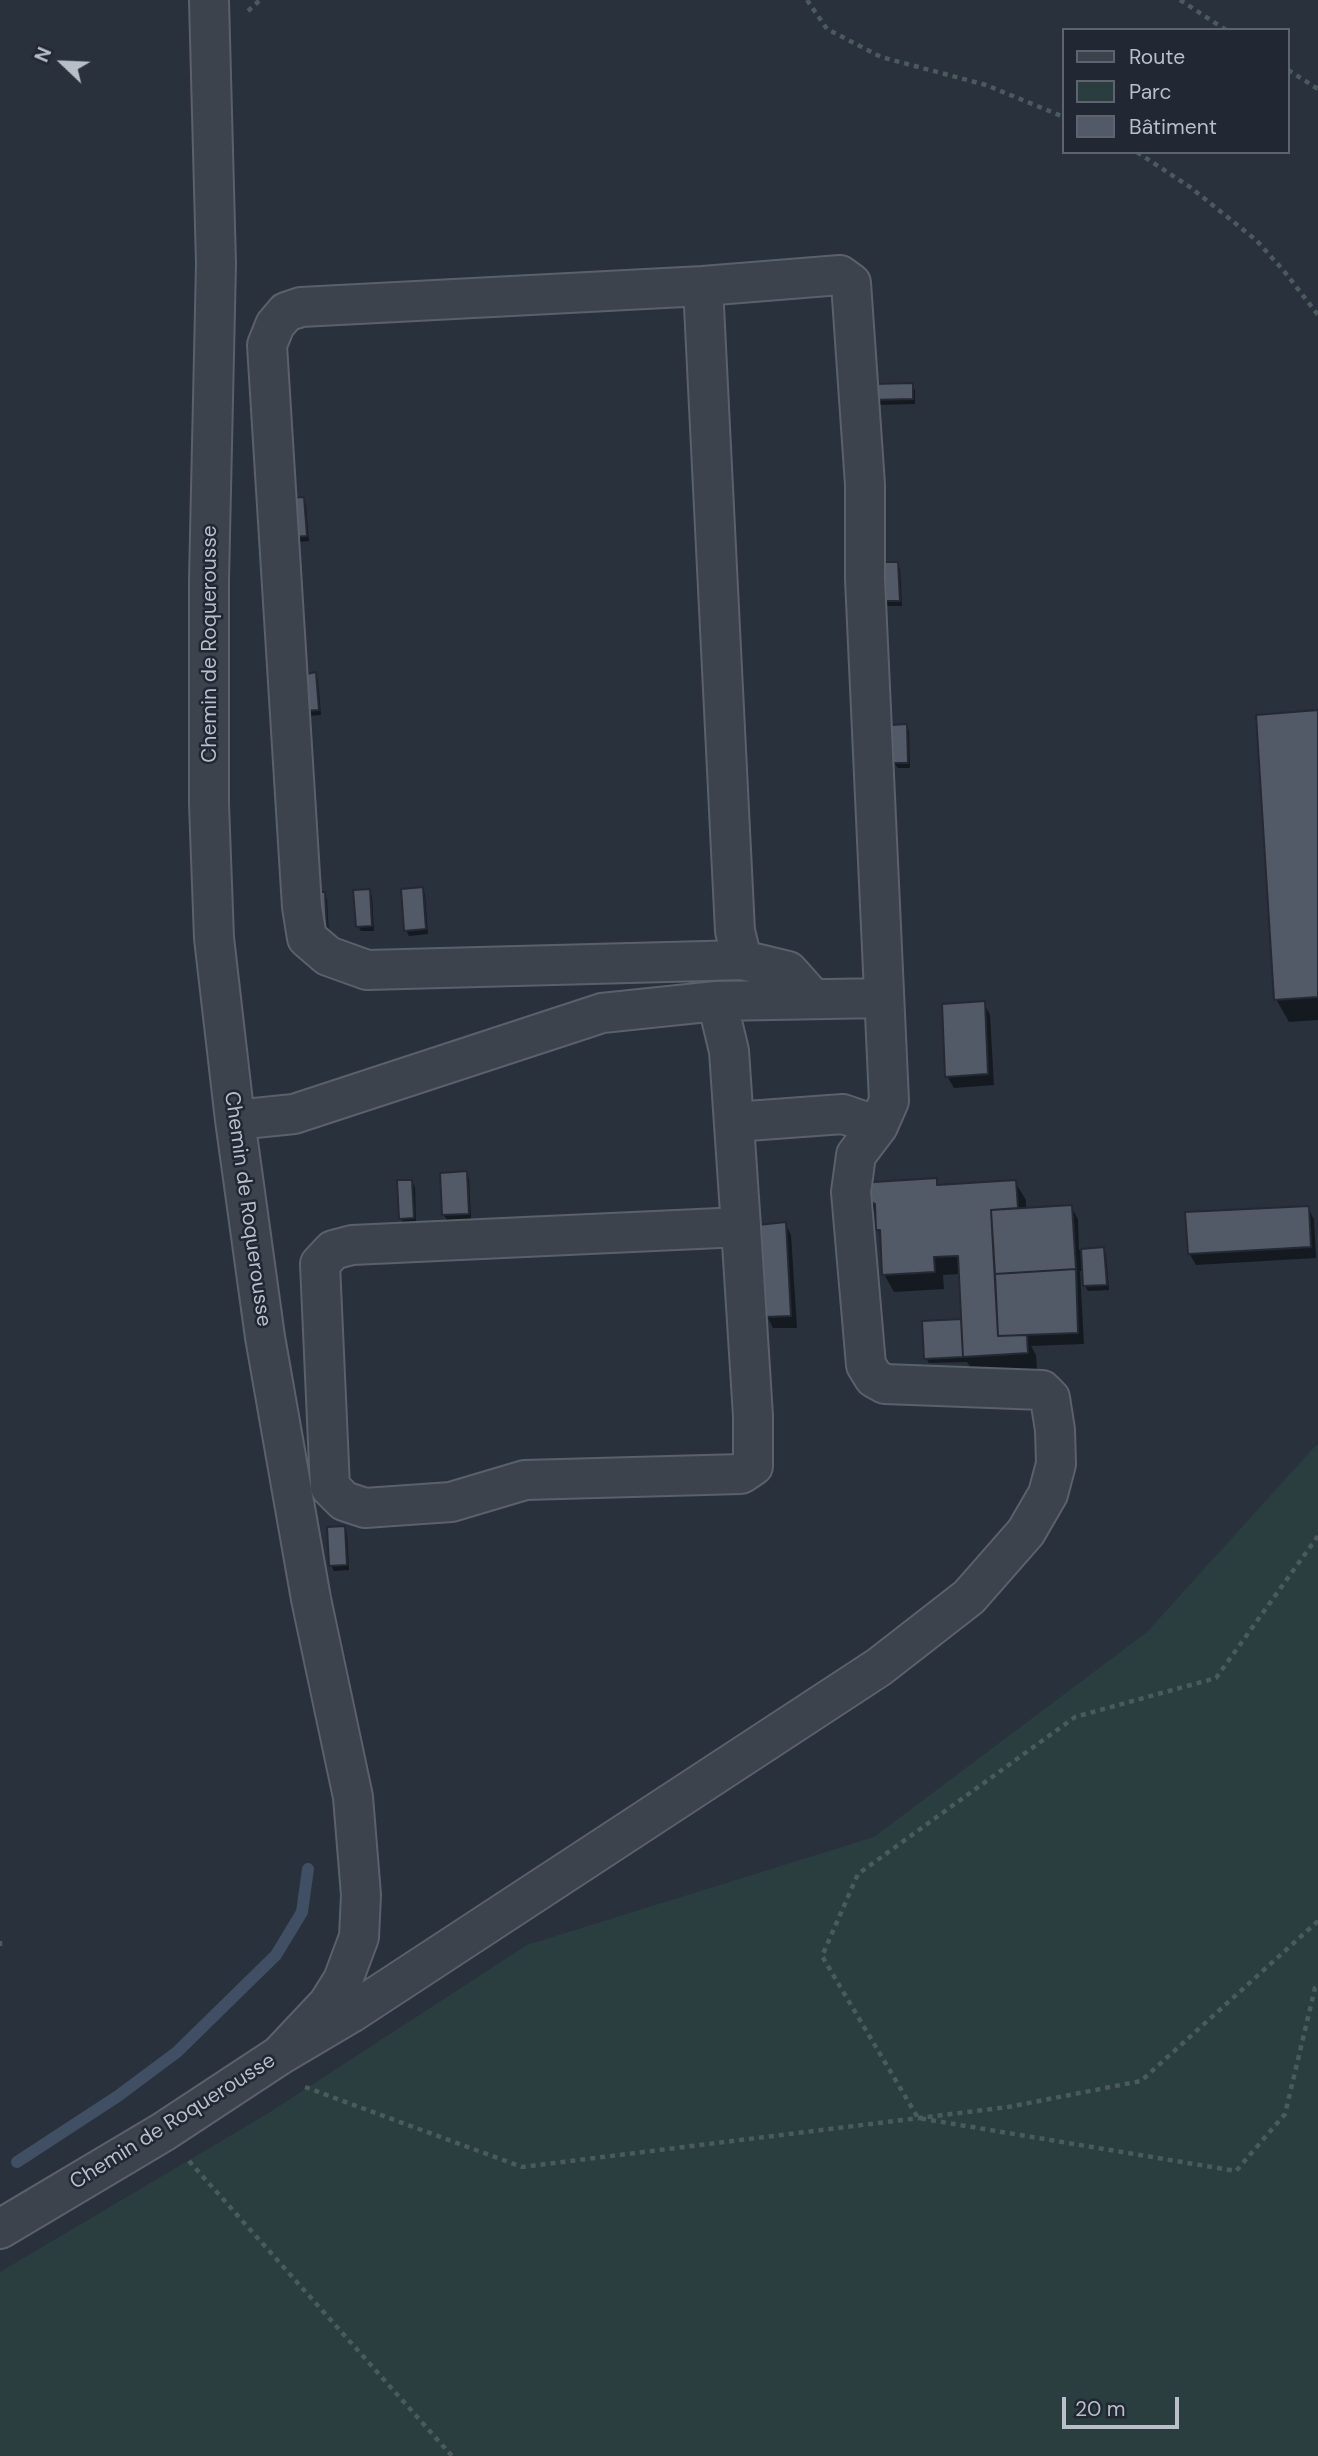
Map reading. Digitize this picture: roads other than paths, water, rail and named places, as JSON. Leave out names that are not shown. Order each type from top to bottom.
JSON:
[{"type":"street","name":"Chemin de Roquerousse","points":[[2,2220],[163,2132],[280,2055],[328,2004],[343,1980],[359,1937],[361,1895],[353,1797],[311,1599],[265,1337],[234,1119],[214,938],[209,804],[209,580],[216,264],[209,0]]},
{"type":"street","points":[[280,2055],[351,2013],[879,1667],[969,1597],[1026,1532],[1048,1494],[1056,1464],[1055,1430],[1049,1398],[1042,1390],[885,1384],[874,1378],[866,1365],[851,1192],[856,1155],[878,1126],[889,1101],[865,579],[865,485],[851,283],[840,275],[703,286],[301,307],[286,312],[275,325],[267,345],[302,907],[307,938],[328,956],[367,970],[742,960],[788,971],[813,999]]},
{"type":"street","points":[[703,286],[735,931],[742,960]]},
{"type":"street","points":[[234,1119],[294,1114],[602,1013],[717,1001],[883,998]]},
{"type":"street","points":[[717,1001],[729,1051],[741,1227],[753,1416],[753,1466],[741,1474],[525,1480],[451,1502],[365,1508],[344,1501],[330,1487],[320,1264],[333,1250],[352,1245],[741,1227]]},
{"type":"street","points":[[734,1122],[843,1114],[878,1126]]},
{"type":"waterway","points":[[17,2162],[118,2096],[177,2052],[276,1955],[302,1912],[308,1869]]}]
